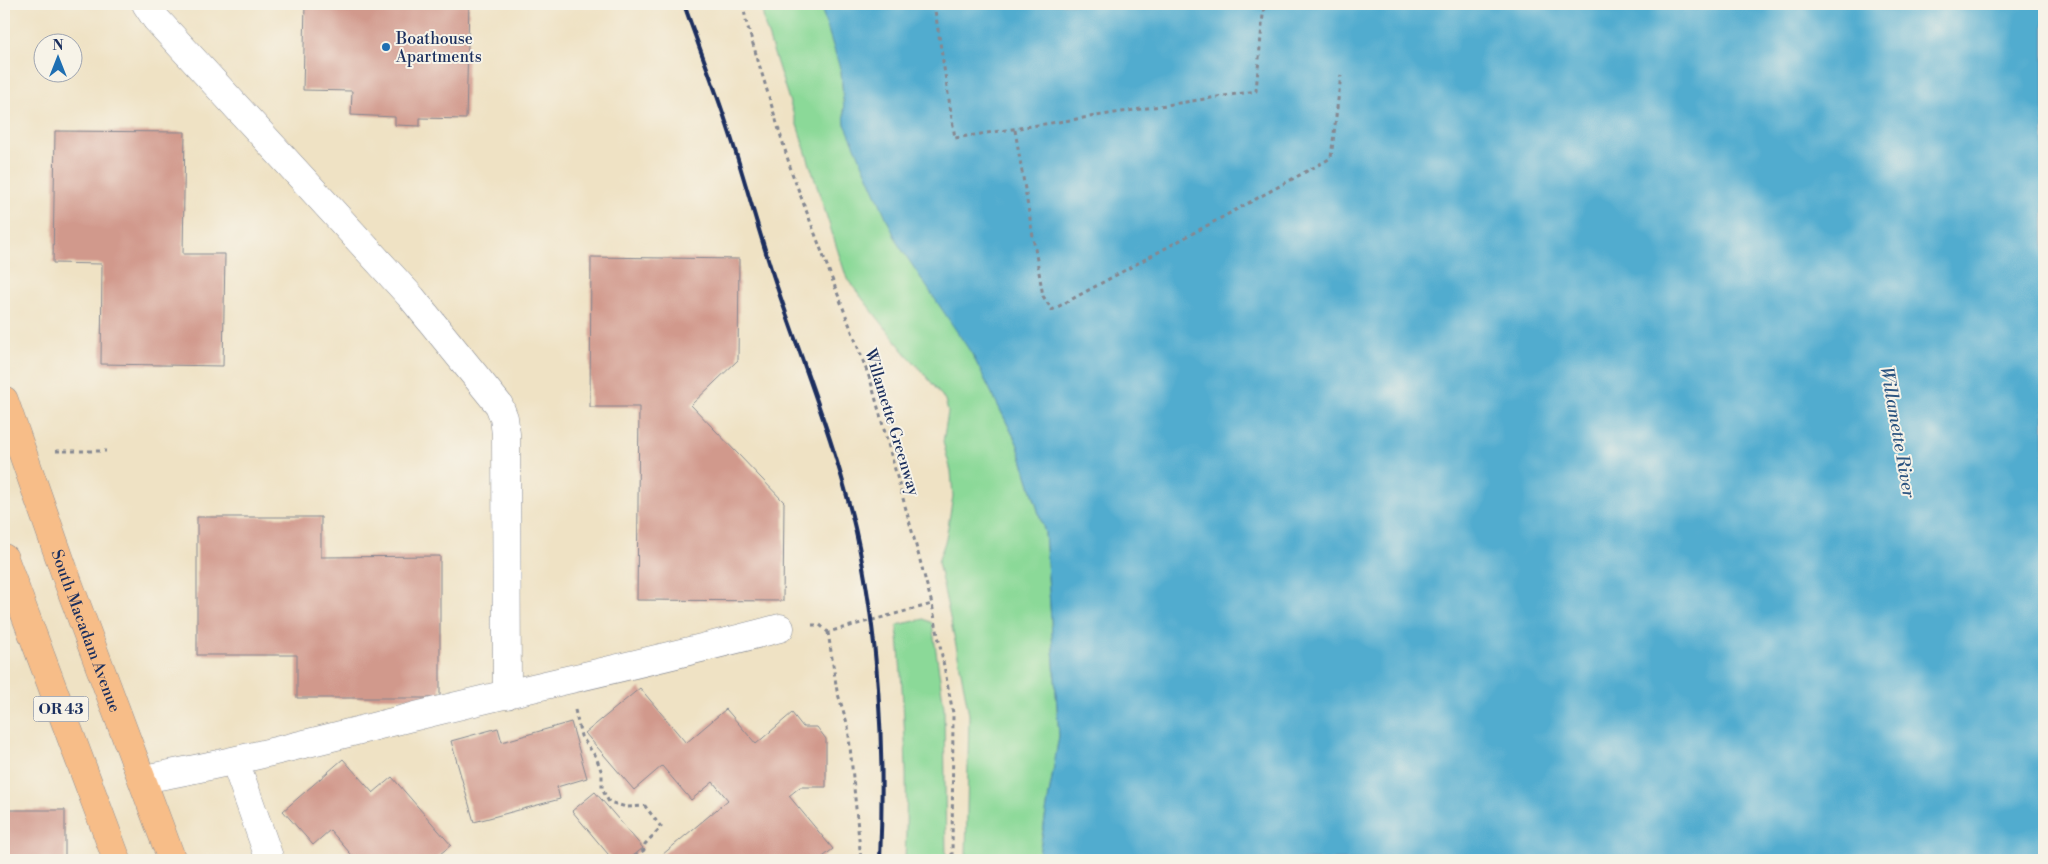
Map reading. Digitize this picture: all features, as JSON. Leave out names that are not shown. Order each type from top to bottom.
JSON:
[{"type":"main road","name":"South Macadam Avenue","points":[[5,408],[23,451],[68,582],[172,860]]},
{"type":"main road","name":"OR 43","points":[[4,558],[117,860]]},
{"type":"street","points":[[146,4],[156,19],[412,298],[499,405],[504,418],[506,434],[507,695]]},
{"type":"street","points":[[143,779],[235,761],[690,652],[780,628]]},
{"type":"street","points":[[235,761],[270,860]]},
{"type":"path","name":"Willamette Greenway","points":[[743,4],[746,21],[792,174],[871,382],[932,604],[953,713],[952,860]]},
{"type":"path","points":[[934,4],[955,138],[1256,91],[1264,4]]},
{"type":"path","points":[[1015,130],[1043,296],[1052,310],[1331,158],[1342,76]]},
{"type":"path","points":[[23,451],[106,451]]},
{"type":"path","points":[[828,632],[932,604]]},
{"type":"path","points":[[780,628],[820,626],[828,632],[837,691],[848,726],[862,860]]},
{"type":"path","points":[[575,711],[581,736],[596,757],[602,773],[602,789],[609,802],[626,807],[645,806],[662,827],[644,844],[644,850],[631,860]]},
{"type":"green space","points":[[761,4],[820,4],[841,71],[845,124],[972,354],[1017,443],[1045,533],[1059,736],[1038,860],[966,860],[969,715],[938,562],[946,539],[953,496],[951,471],[943,442],[948,412],[945,400],[847,279],[765,26]]},
{"type":"green space","points":[[924,619],[932,623],[944,707],[946,860],[905,860],[905,743],[897,625]]},
{"type":"water","name":"Willamette River","points":[[820,4],[2044,4],[2044,860],[1038,860],[1059,736],[1045,533],[1017,443],[972,354],[898,244],[845,124],[841,71]]},
{"type":"building","name":"Boathouse Apartments","points":[[305,4],[469,4],[466,119],[420,118],[420,126],[395,125],[395,117],[351,115],[352,91],[303,90]]},
{"type":"building","points":[[55,131],[185,132],[183,254],[225,254],[223,366],[101,364],[102,264],[53,263]]},
{"type":"building","points":[[591,257],[739,259],[738,360],[691,405],[784,502],[783,601],[637,600],[639,407],[590,407]]},
{"type":"building","points":[[197,517],[321,517],[321,557],[440,556],[440,698],[297,698],[297,655],[197,655]]},
{"type":"building","points":[[640,688],[686,743],[726,709],[756,744],[792,713],[803,727],[817,727],[826,739],[826,787],[800,787],[789,796],[833,849],[819,860],[656,860],[728,800],[713,782],[691,800],[662,766],[634,790],[585,733]]},
{"type":"building","points":[[571,722],[587,778],[557,787],[560,799],[474,822],[451,741],[498,728],[502,742]]},
{"type":"building","points":[[343,759],[373,793],[392,777],[451,845],[433,860],[356,860],[330,830],[313,845],[283,811]]},
{"type":"building","points":[[595,792],[643,848],[628,860],[613,860],[572,811]]},
{"type":"building","points":[[4,810],[65,810],[65,860],[4,860]]},
{"type":"railway","points":[[684,4],[722,110],[770,267],[839,467],[855,528],[870,609],[875,651],[881,736],[880,860]]},
{"type":"place","name":"Boathouse Apartments","points":[[386,47]]}]
